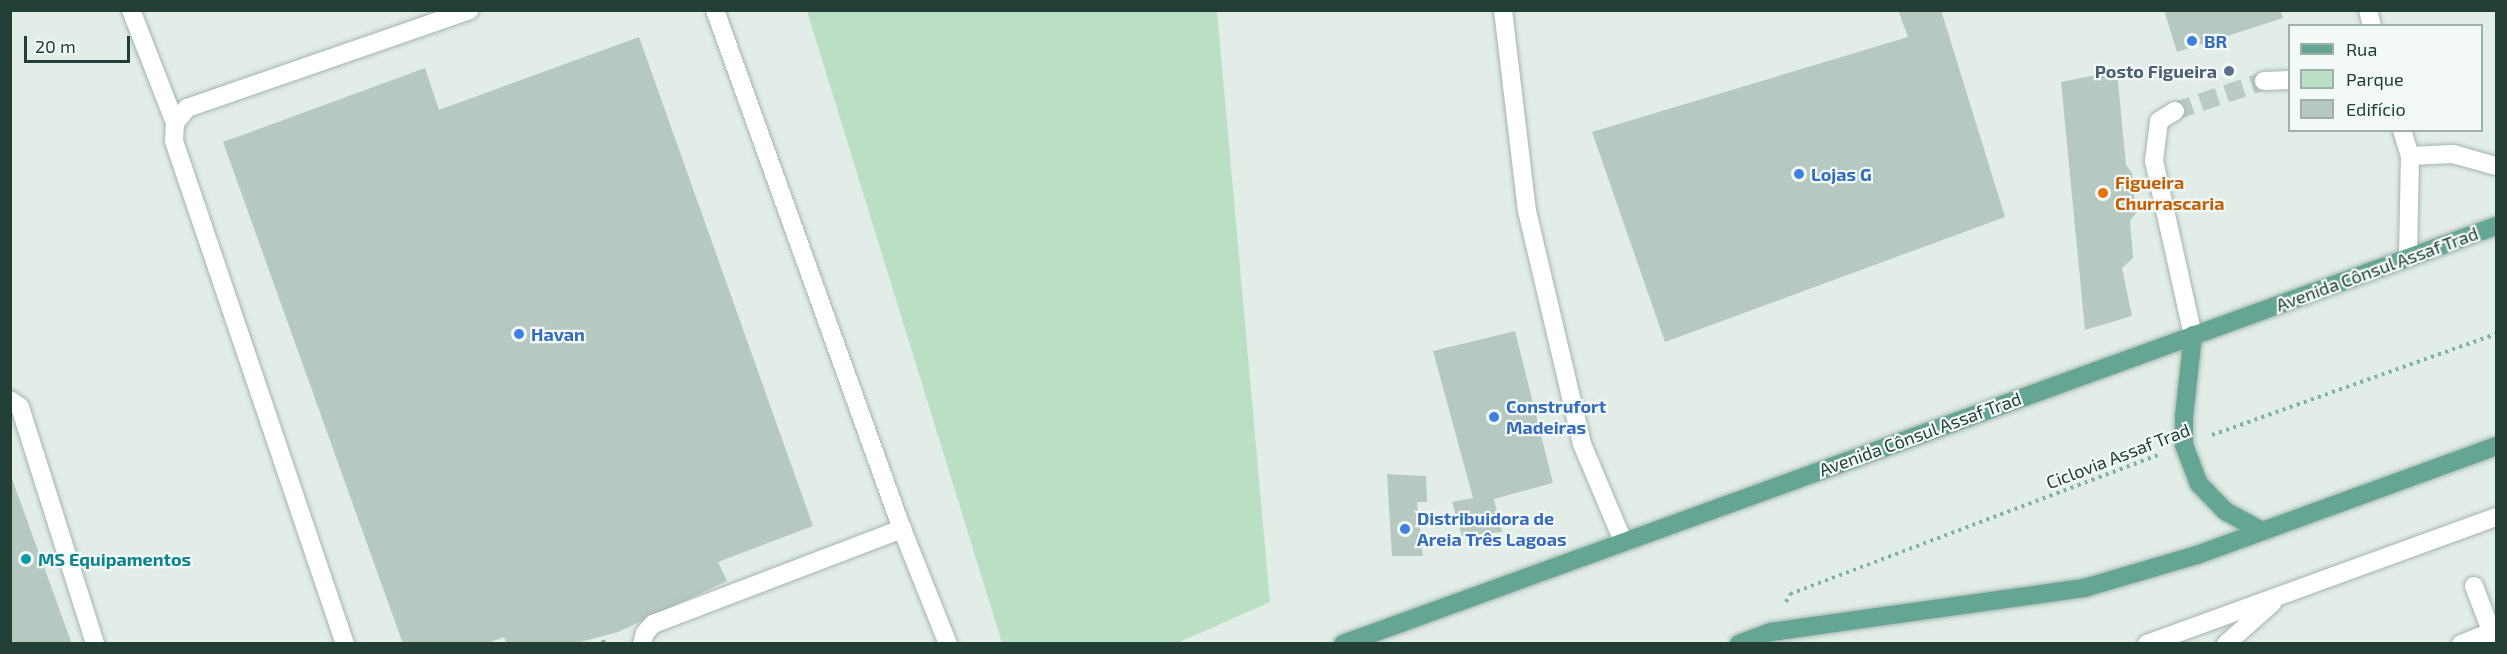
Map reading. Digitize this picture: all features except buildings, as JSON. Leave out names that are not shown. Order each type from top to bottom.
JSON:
[{"type":"main road","name":"Avenida Cônsul Assaf Trad","points":[[1343,644],[2496,226]]},
{"type":"main road","points":[[2193,335],[2184,416],[2184,445],[2199,484],[2225,511],[2262,531]]},
{"type":"main road","points":[[1739,644],[1771,632],[2084,588],[2197,555],[2496,446]]},
{"type":"street","points":[[131,10],[175,123],[174,141],[345,644]]},
{"type":"street","points":[[175,123],[187,108],[470,10]]},
{"type":"street","points":[[715,10],[902,529],[948,644]]},
{"type":"street","points":[[1503,10],[1527,211],[1582,444],[1623,541]]},
{"type":"street","points":[[2264,81],[2288,80]]},
{"type":"street","points":[[2175,111],[2159,121],[2154,160],[2193,335]]},
{"type":"street","points":[[2403,132],[2410,156],[2408,258]]},
{"type":"street","points":[[2410,156],[2453,154],[2496,166]]},
{"type":"street","points":[[10,400],[20,407],[95,644]]},
{"type":"street","points":[[2147,644],[2496,517]]},
{"type":"street","points":[[642,644],[645,633],[653,624],[902,529]]},
{"type":"street","points":[[2461,644],[2493,638],[2474,586]]},
{"type":"street","points":[[2226,644],[2282,595]]},
{"type":"path","name":"Ciclovia Assaf Trad","points":[[1771,632],[1790,594],[2184,445],[2496,334]]},
{"type":"green space","points":[[807,11],[1217,11],[1270,602],[1177,643],[1002,643]]},
{"type":"tunnel","points":[[2175,111],[2264,81]]},
{"type":"place","name":"BR","points":[[2192,41]]},
{"type":"place","name":"Posto Figueira","points":[[2229,71]]},
{"type":"place","name":"Lojas G","points":[[1799,174]]},
{"type":"place","name":"Figueira Churrascaria","points":[[2103,193]]},
{"type":"place","name":"Havan","points":[[519,334]]},
{"type":"place","name":"Construfort Madeiras","points":[[1494,417]]},
{"type":"place","name":"Distribuidora de Areia Três Lagoas","points":[[1405,529]]},
{"type":"place","name":"MS Equipamentos","points":[[26,559]]}]
